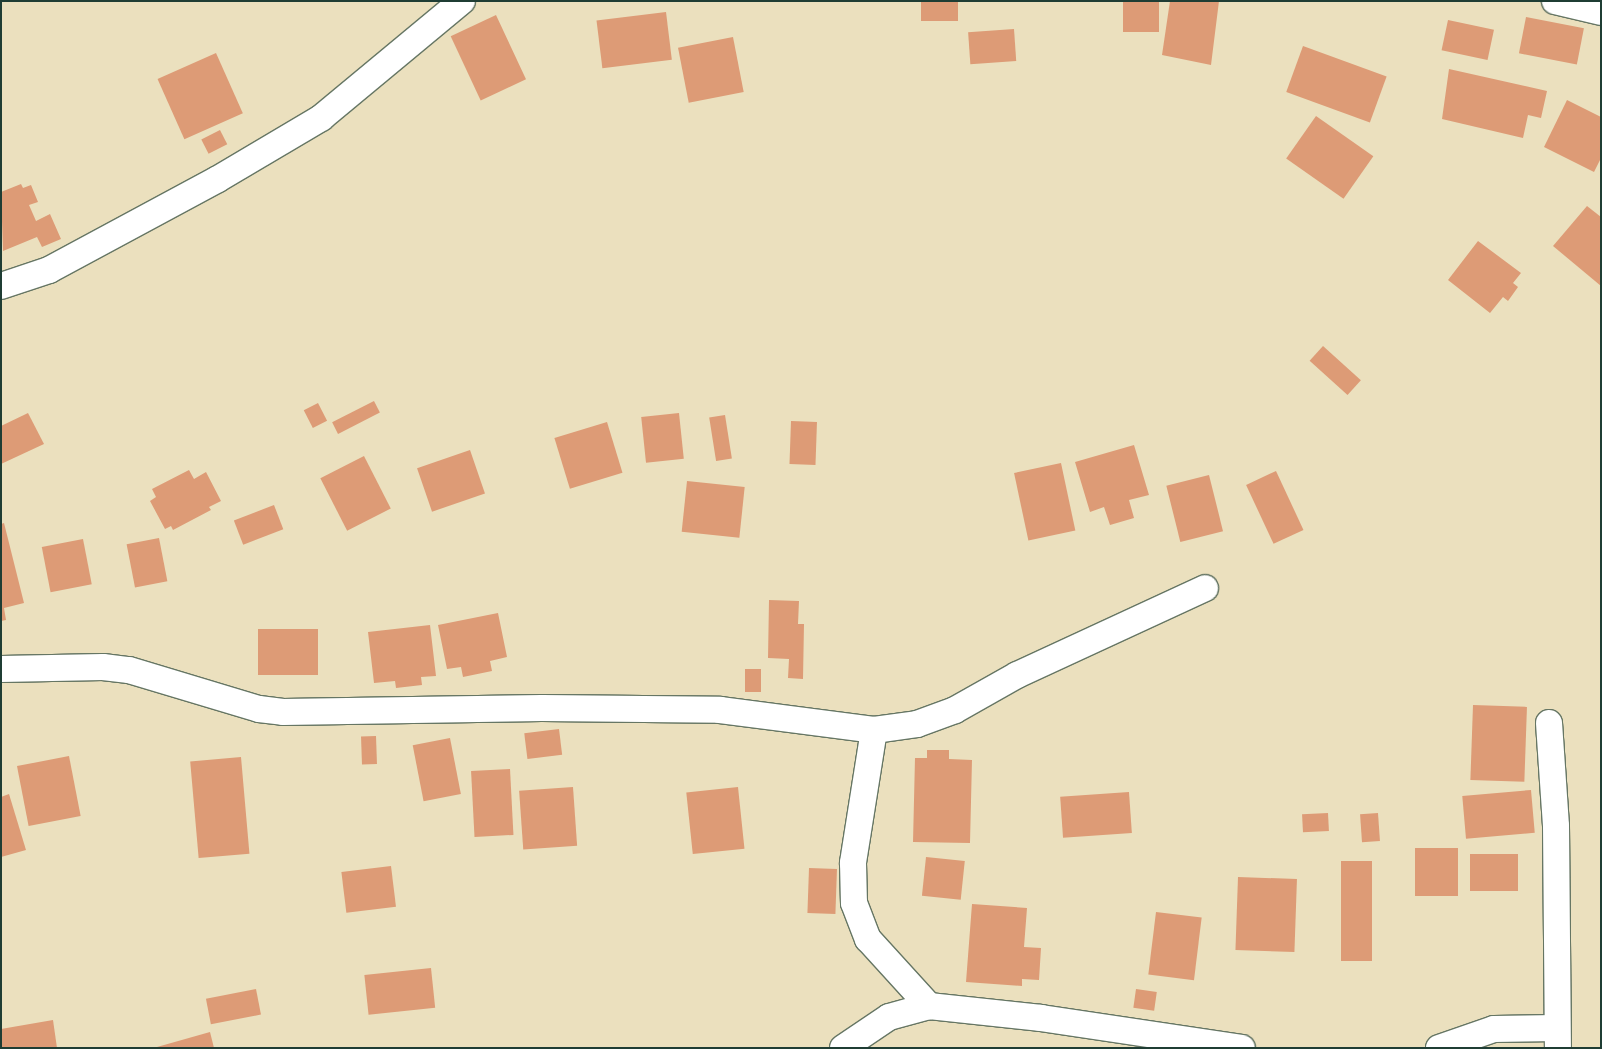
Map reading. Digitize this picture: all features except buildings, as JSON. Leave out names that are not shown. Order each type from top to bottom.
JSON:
[{"type":"street","points":[[1,286],[49,270],[218,179],[321,118],[462,1]]},
{"type":"street","points":[[1555,1],[1601,12]]},
{"type":"street","points":[[1,668],[103,667],[128,670],[259,710],[283,712],[542,708],[720,710],[874,730],[917,724],[955,710],[1017,675],[1205,588]]},
{"type":"street","points":[[1439,1048],[1494,1029],[1557,1038],[1556,826],[1549,723]]},
{"type":"street","points":[[874,730],[853,863],[854,903],[868,939],[929,1006]]},
{"type":"street","points":[[843,1048],[889,1016],[929,1006],[1040,1018],[1242,1048]]}]
